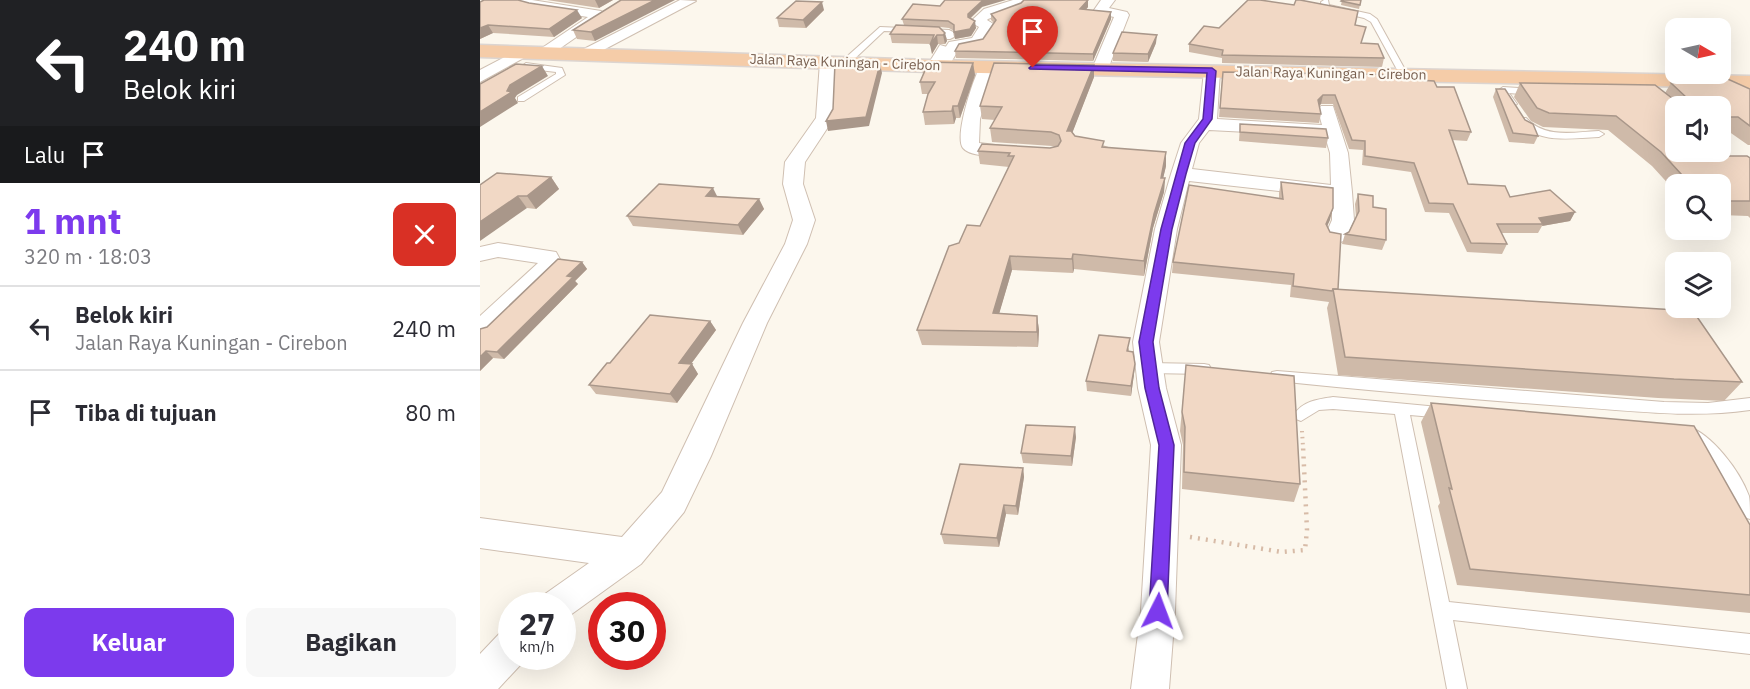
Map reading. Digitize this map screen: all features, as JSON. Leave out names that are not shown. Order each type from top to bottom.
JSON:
[{"type":"highway","name":"Jalan Raya Kuningan - Cirebon","points":[[480,51],[837,62],[938,60],[988,67],[1404,75],[1500,84],[1535,78],[1665,83]]},
{"type":"highway","name":"Jalan Raya Kuningan - Cirebon","points":[[1731,82],[1750,82]]},
{"type":"street","points":[[480,77],[534,52],[606,13],[534,5],[517,0]]},
{"type":"street","points":[[938,60],[954,45],[977,42],[988,25],[977,22],[983,15],[992,9],[1015,6],[1021,0]]},
{"type":"street","points":[[1100,69],[1122,15],[1101,10],[1108,0]]},
{"type":"street","points":[[585,54],[689,1]]},
{"type":"street","points":[[576,592],[628,553],[673,502],[696,456],[754,323],[796,244],[804,220],[793,184],[795,162],[825,118],[837,62]]},
{"type":"street","points":[[988,67],[968,127],[970,146],[979,149],[1029,153]]},
{"type":"street","points":[[1150,689],[1158,611],[1166,445],[1149,368],[1146,342],[1178,163],[1208,119],[1212,71]]},
{"type":"street","points":[[1718,84],[1750,99]]},
{"type":"street","points":[[1326,110],[1339,153],[1343,220],[1336,236]]},
{"type":"street","points":[[1204,124],[1332,131]]},
{"type":"street","points":[[1178,163],[1342,192]]},
{"type":"street","points":[[480,254],[498,250],[548,257],[550,263],[481,328]]},
{"type":"street","points":[[480,533],[628,553]]},
{"type":"street","points":[[480,681],[498,662]]},
{"type":"lane","points":[[1324,2],[1325,6],[1367,16],[1374,21],[1404,75]]},
{"type":"lane","points":[[837,62],[883,29],[941,31],[949,32],[950,37]]},
{"type":"lane","points":[[521,99],[561,75],[559,70],[520,66],[534,52]]},
{"type":"lane","points":[[1500,84],[1526,125],[1540,132],[1599,134]]},
{"type":"lane","points":[[1149,368],[1221,370]]},
{"type":"lane","points":[[1264,375],[1387,388],[1631,405],[1726,409],[1750,404]]},
{"type":"lane","points":[[1301,415],[1316,405],[1333,402],[1459,413]]},
{"type":"lane","points":[[1401,408],[1457,689]]},
{"type":"lane","points":[[1667,430],[1690,432],[1703,442],[1716,458],[1750,512]]},
{"type":"lane","points":[[1442,610],[1750,644]]},
{"type":"path","points":[[1162,533],[1282,552],[1305,550],[1307,530],[1301,415]]},
{"type":"building","points":[[518,0],[577,10],[549,29],[488,25],[480,28],[480,2]]},
{"type":"building","points":[[621,0],[655,0],[591,32],[573,30]]},
{"type":"building","points":[[945,0],[984,0],[968,14],[968,17],[975,21],[970,29],[954,32],[954,25],[948,21],[902,19],[913,4],[940,6]]},
{"type":"building","points":[[1024,0],[1088,0],[1080,9],[1111,12],[1093,54],[955,51],[959,44],[983,39],[996,20],[991,14]]},
{"type":"building","points":[[1248,0],[1294,5],[1296,0],[1300,0],[1358,11],[1355,25],[1366,27],[1361,43],[1378,44],[1384,58],[1222,55],[1223,50],[1189,44],[1204,26],[1219,28]]},
{"type":"building","points":[[1342,0],[1361,0],[1360,5]]},
{"type":"building","points":[[796,1],[822,2],[803,20],[777,18]]},
{"type":"building","points":[[896,25],[939,27],[945,33],[937,35],[930,45],[934,35],[890,34]]},
{"type":"building","points":[[1122,32],[1157,35],[1148,54],[1113,53]]},
{"type":"building","points":[[922,62],[973,63],[958,106],[953,106],[952,111],[923,112],[928,94],[935,82],[920,82],[927,66],[921,66]]},
{"type":"building","points":[[835,63],[880,64],[866,117],[826,121],[833,109]]},
{"type":"building","points":[[994,63],[1094,65],[1067,131],[1071,131],[1075,136],[1104,141],[1102,147],[1166,152],[1161,178],[1165,178],[1154,214],[1144,261],[1073,254],[1072,259],[1010,256],[993,313],[1037,316],[1037,332],[917,330],[949,246],[959,243],[967,225],[980,226],[1014,156],[1008,156],[1010,153],[978,151],[982,144],[1050,148],[1058,146],[1061,141],[1059,135],[1051,132],[990,128],[1002,107],[980,106]]},
{"type":"building","points":[[516,64],[542,66],[510,85],[507,91],[512,92],[480,112],[480,84]]},
{"type":"building","points":[[1223,72],[1416,75],[1418,80],[1434,81],[1437,87],[1454,87],[1471,132],[1449,130],[1468,184],[1505,186],[1510,197],[1550,190],[1575,212],[1539,218],[1543,224],[1497,224],[1507,244],[1471,243],[1453,204],[1429,203],[1414,163],[1365,156],[1365,141],[1352,140],[1335,95],[1323,95],[1318,100],[1321,114],[1220,108]]},
{"type":"building","points":[[1731,80],[1750,89],[1750,126],[1738,117],[1731,117],[1731,96],[1685,96],[1672,84],[1731,84]]},
{"type":"building","points":[[1520,83],[1655,85],[1669,96],[1665,96],[1665,156],[1616,116],[1549,113],[1537,108]]},
{"type":"building","points":[[1496,89],[1505,89],[1525,120],[1533,124],[1538,136],[1513,133]]},
{"type":"building","points":[[1240,124],[1326,129],[1328,138],[1240,132]]},
{"type":"building","points":[[1731,156],[1747,156],[1750,158],[1750,201],[1731,201],[1731,174],[1681,174],[1670,162],[1731,162]]},
{"type":"building","points":[[497,173],[551,177],[527,196],[518,196],[480,222],[480,185]]},
{"type":"building","points":[[1281,182],[1333,188],[1333,208],[1326,224],[1330,232],[1341,234],[1338,289],[1332,291],[1293,286],[1294,274],[1173,262],[1189,185],[1283,199]]},
{"type":"building","points":[[659,184],[713,188],[706,196],[759,199],[738,225],[627,216]]},
{"type":"building","points":[[1358,194],[1373,196],[1373,207],[1386,209],[1386,240],[1345,234],[1349,232],[1359,211]]},
{"type":"building","points":[[558,259],[582,262],[567,276],[573,277],[497,352],[486,351],[480,357],[480,329],[487,327]]},
{"type":"building","points":[[1333,289],[1665,309],[1665,318],[1698,318],[1742,382],[1674,379],[1345,357]]},
{"type":"building","points":[[650,315],[710,321],[679,363],[692,364],[670,394],[589,385],[607,363],[610,363]]},
{"type":"building","points":[[1099,335],[1130,338],[1127,351],[1133,352],[1135,364],[1131,386],[1086,381]]},
{"type":"building","points":[[1186,365],[1294,376],[1300,484],[1184,472],[1185,427],[1182,412]]},
{"type":"building","points":[[1431,403],[1694,426],[1750,525],[1750,595],[1470,569],[1449,488],[1452,489]]},
{"type":"building","points":[[1026,425],[1075,427],[1071,456],[1021,453]]},
{"type":"building","points":[[960,464],[1023,468],[1016,506],[1004,505],[997,538],[941,534]]},
{"type":"route","points":[[1033,68],[1212,71],[1208,119],[1190,143],[1181,174],[1166,229],[1146,342],[1152,388],[1166,445],[1158,611]]}]
